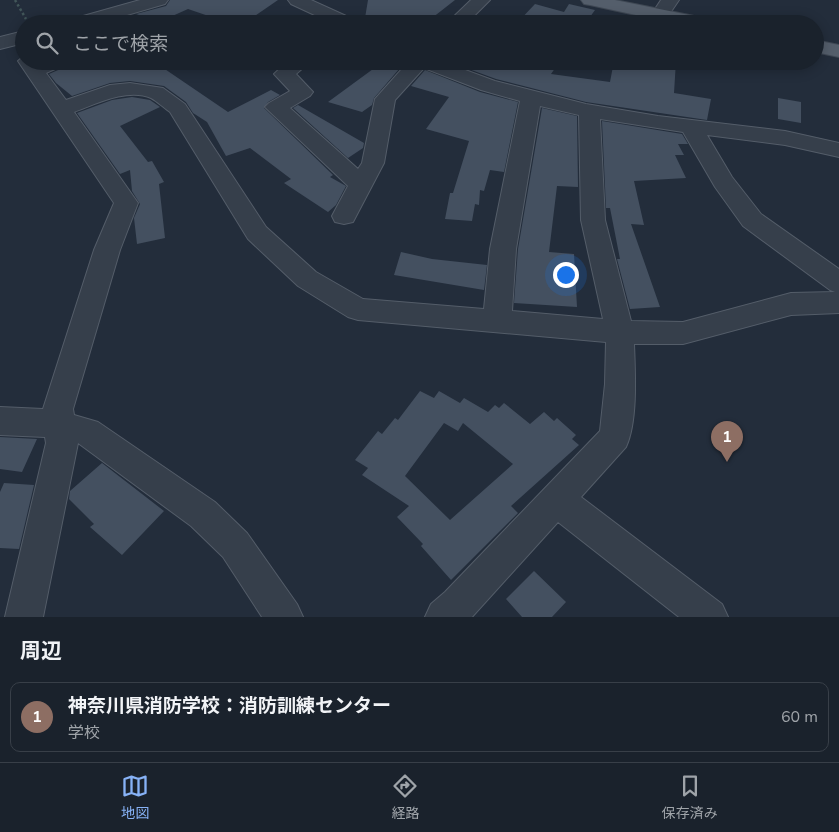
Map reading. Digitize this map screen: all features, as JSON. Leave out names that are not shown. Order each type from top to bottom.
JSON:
[{"type":"main road","points":[[590,0],[660,15]]},
{"type":"main road","points":[[824,48],[839,51]]},
{"type":"street","points":[[112,15],[159,0]]},
{"type":"street","points":[[297,0],[327,15]]},
{"type":"street","points":[[465,15],[481,0]]},
{"type":"street","points":[[660,15],[670,0]]},
{"type":"street","points":[[24,617],[62,442],[58,424],[58,409],[108,250],[126,203],[34,70]]},
{"type":"street","points":[[289,70],[284,74],[303,92],[276,107],[361,185]]},
{"type":"street","points":[[344,216],[373,163],[384,99],[413,70]]},
{"type":"street","points":[[444,70],[477,83],[531,98],[589,110],[691,127],[809,141],[839,150]]},
{"type":"street","points":[[62,109],[110,91],[130,89],[156,92],[178,108],[257,233],[307,279],[358,309],[620,332],[683,333],[791,304],[839,302]]},
{"type":"street","points":[[496,322],[503,249],[531,98]]},
{"type":"street","points":[[458,613],[556,499],[615,437],[620,384],[620,332],[603,268],[593,220],[589,110]]},
{"type":"street","points":[[691,127],[723,182],[752,220],[839,283]]},
{"type":"street","points":[[0,421],[58,424],[86,432],[203,514],[235,545],[284,617]]},
{"type":"street","points":[[556,499],[710,617]]},
{"type":"path","points":[[15,0],[24,15]]},
{"type":"building","points":[[170,0],[278,0],[256,15],[206,15],[188,9],[175,15],[136,14],[166,6]]},
{"type":"building","points":[[368,0],[455,0],[436,15],[366,15]]},
{"type":"building","points":[[535,4],[564,12],[569,4],[595,10],[591,15],[525,15]]},
{"type":"building","points":[[58,70],[166,70],[228,112],[271,90],[280,95],[268,102],[264,108],[333,175],[330,177],[346,186],[336,205],[328,212],[284,183],[291,179],[250,148],[226,156],[207,122],[193,113],[186,102],[164,86],[130,81],[110,83],[72,96],[56,83],[49,74]]},
{"type":"building","points":[[372,70],[398,70],[374,98],[372,105],[362,112],[328,102]]},
{"type":"building","points":[[425,70],[480,92],[518,102],[504,172],[490,170],[484,191],[480,190],[479,205],[475,204],[472,221],[445,219],[450,193],[453,193],[469,141],[426,129],[449,97],[411,86]]},
{"type":"building","points":[[472,70],[554,70],[551,74],[610,82],[612,70],[675,70],[674,93],[711,99],[707,120],[586,102],[496,79]]},
{"type":"building","points":[[132,97],[150,100],[160,107],[120,126],[148,162],[152,161],[164,182],[159,184],[165,238],[137,244],[134,218],[140,204],[132,191],[130,170],[120,174],[77,113],[112,100]]},
{"type":"building","points":[[778,98],[801,102],[801,123],[778,119]]},
{"type":"building","points":[[298,105],[364,143],[363,148],[348,158],[293,108]]},
{"type":"building","points":[[542,108],[577,116],[578,187],[557,186],[549,252],[574,254],[577,307],[514,303],[518,249]]},
{"type":"building","points":[[602,121],[682,134],[688,144],[678,144],[684,155],[675,155],[686,178],[634,181],[644,225],[631,224],[660,307],[630,309],[617,259],[620,259],[610,208],[606,208]]},
{"type":"building","points":[[401,252],[432,259],[487,265],[484,290],[394,275]]},
{"type":"building","points":[[420,391],[434,398],[439,391],[460,403],[464,398],[488,412],[495,405],[499,408],[504,403],[530,424],[544,412],[554,421],[557,418],[576,435],[572,439],[579,445],[511,506],[518,513],[451,580],[421,546],[423,544],[397,517],[409,506],[362,475],[368,468],[355,460],[378,431],[382,434],[395,418],[398,420]],"holes":[[[444,423],[458,431],[463,423],[513,464],[450,520],[405,476]]]},
{"type":"building","points":[[0,437],[37,439],[22,472],[0,469]]},
{"type":"building","points":[[102,463],[164,511],[122,555],[90,527],[94,524],[69,499],[70,491]]},
{"type":"building","points":[[4,483],[34,485],[19,549],[0,548],[0,492]]},
{"type":"building","points":[[534,571],[566,602],[552,617],[522,617],[506,599]]},
{"type":"place","name":"神奈川県消防学校：消防訓練センター","points":[[727,462]]}]
